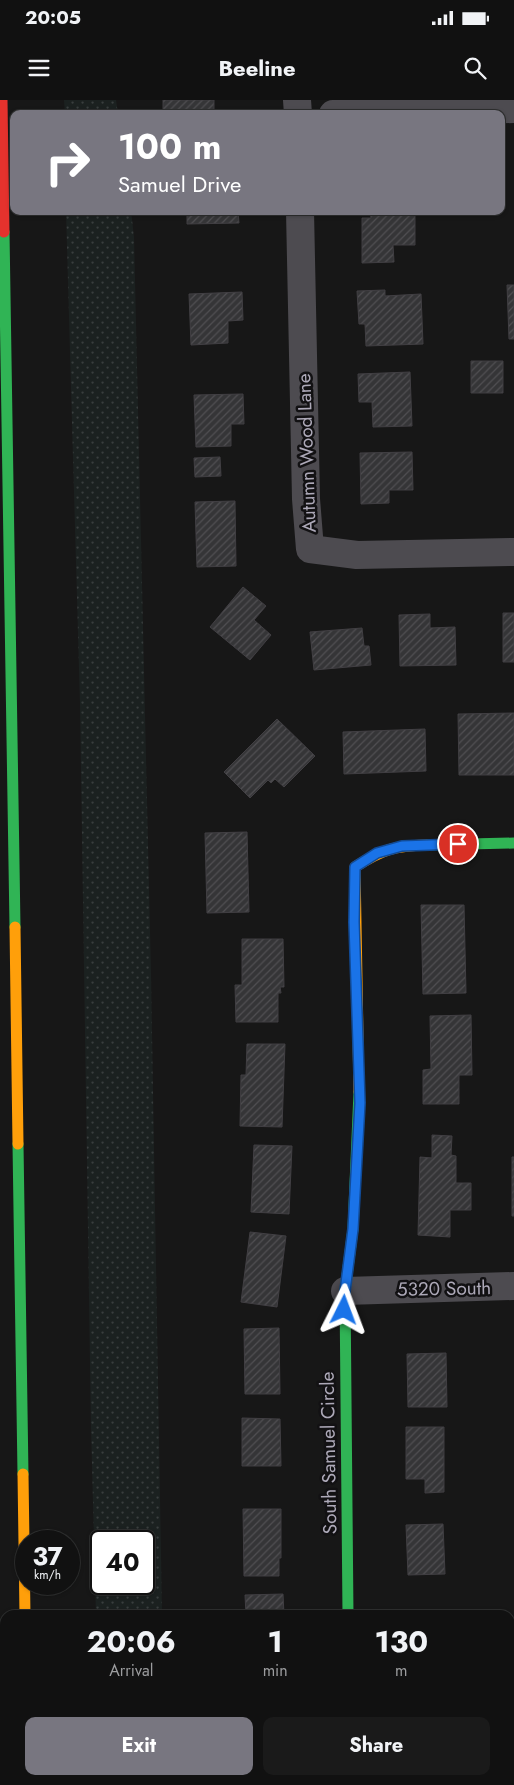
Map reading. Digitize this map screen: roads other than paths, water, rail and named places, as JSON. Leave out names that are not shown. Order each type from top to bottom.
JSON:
[{"type":"main road","points":[[2,100],[25,1610]]},
{"type":"main road","name":"South Samuel Circle","points":[[348,1610],[345,1291],[353,1229],[360,1103],[354,922],[355,867],[377,853],[402,846],[514,843]]},
{"type":"street","points":[[478,110],[514,109]]},
{"type":"street","name":"Autumn Wood Lane","points":[[300,215],[306,498],[310,549],[358,555],[514,552]]},
{"type":"street","name":"5320 South","points":[[345,1291],[514,1286]]}]
